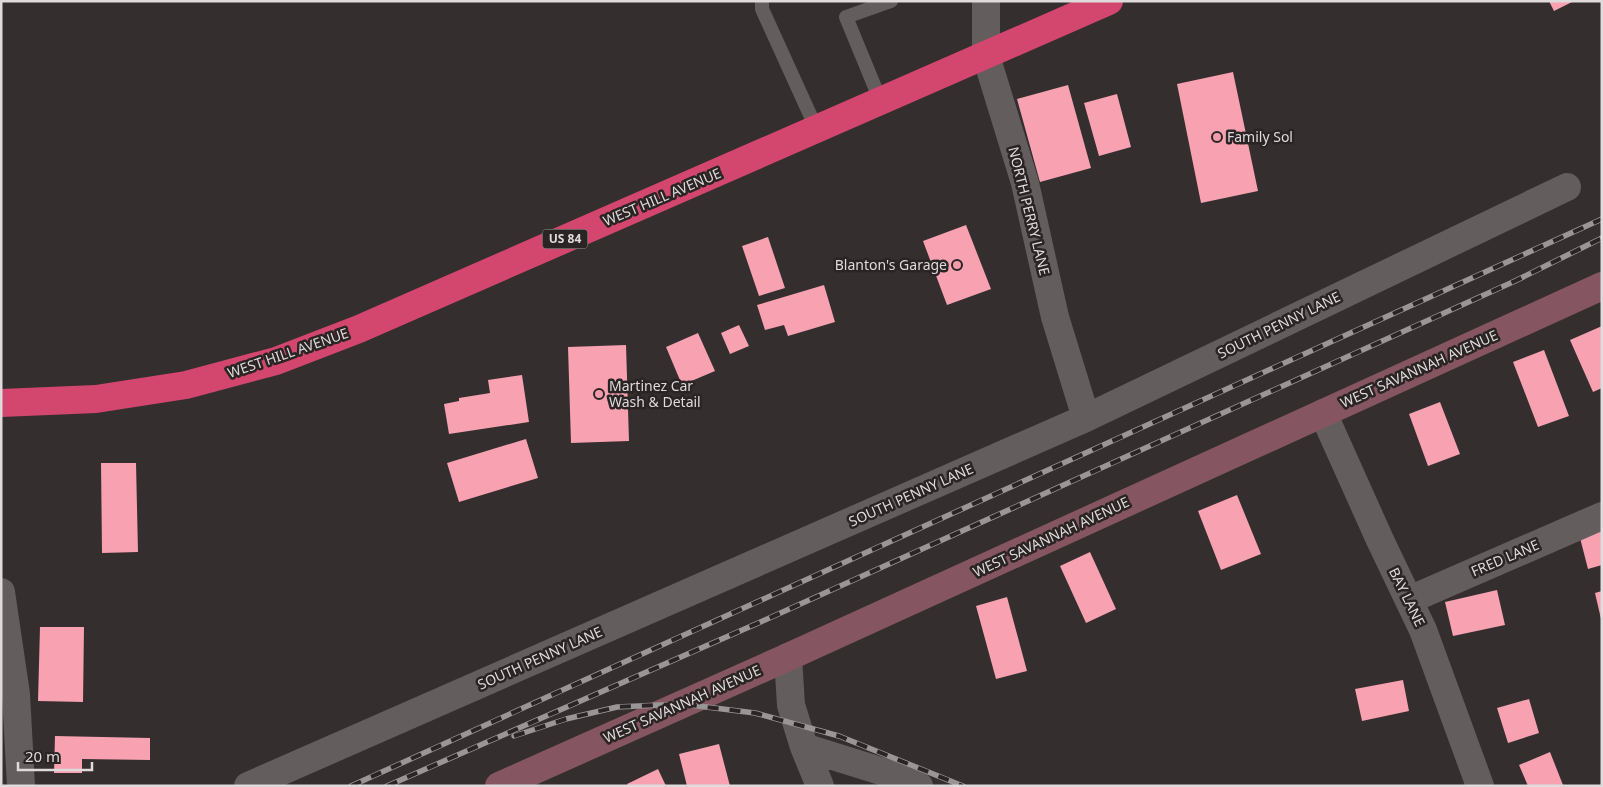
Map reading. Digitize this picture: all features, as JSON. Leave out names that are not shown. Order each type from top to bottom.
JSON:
[{"type":"highway","name":"WEST HILL AVENUE","points":[[1,403],[96,399],[135,394],[186,385],[276,361],[359,329],[1109,1]]},
{"type":"street","name":"NORTH PERRY LANE","points":[[986,1],[986,56],[1025,183],[1055,317],[1086,418]]},
{"type":"street","name":"SOUTH PENNY LANE","points":[[248,786],[1086,418],[1566,187]]},
{"type":"street","name":"WEST SAVANNAH AVENUE","points":[[499,786],[788,657],[1602,286]]},
{"type":"street","name":"BAY LANE","points":[[1323,413],[1423,630],[1480,786]]},
{"type":"street","name":"FRED LANE","points":[[1409,600],[1602,516]]},
{"type":"street","points":[[1,592],[16,694],[21,786]]},
{"type":"street","points":[[788,657],[792,705],[804,747],[820,786]]},
{"type":"street","points":[[804,747],[887,773],[919,786]]},
{"type":"lane","points":[[762,1],[762,9],[817,130]]},
{"type":"lane","points":[[850,1],[846,17],[881,102]]},
{"type":"lane","points":[[846,17],[891,1]]},
{"type":"building","points":[[1549,1],[1574,1],[1554,11]]},
{"type":"building","name":"Family Sol","points":[[1233,72],[1258,191],[1201,203],[1177,84]]},
{"type":"building","points":[[1068,85],[1091,168],[1040,182],[1017,99]]},
{"type":"building","points":[[1117,94],[1131,147],[1099,156],[1084,103]]},
{"type":"building","name":"Blanton's Garage","points":[[966,225],[991,289],[947,305],[923,241]]},
{"type":"building","points":[[768,237],[785,288],[759,296],[742,246]]},
{"type":"building","points":[[824,285],[835,322],[788,336],[784,325],[765,330],[757,305]]},
{"type":"building","points":[[739,325],[749,346],[730,354],[721,333]]},
{"type":"building","points":[[1602,326],[1602,388],[1593,392],[1570,340]]},
{"type":"building","points":[[698,333],[715,371],[682,385],[666,347]]},
{"type":"building","name":"Martinez Car Wash & Detail","points":[[626,345],[629,441],[571,443],[568,347]]},
{"type":"building","points":[[1544,350],[1569,416],[1538,427],[1513,362]]},
{"type":"building","points":[[522,375],[529,422],[449,434],[444,404],[459,401],[459,398],[490,393],[488,380]]},
{"type":"building","points":[[1440,402],[1460,454],[1428,466],[1409,414]]},
{"type":"building","points":[[526,439],[538,478],[459,502],[447,463]]},
{"type":"building","points":[[101,463],[136,463],[138,552],[102,553]]},
{"type":"building","points":[[1237,495],[1261,554],[1221,570],[1198,511]]},
{"type":"building","points":[[1602,529],[1602,565],[1588,569],[1579,534]]},
{"type":"building","points":[[1090,552],[1116,609],[1086,623],[1060,566]]},
{"type":"building","points":[[1497,590],[1505,625],[1453,636],[1445,602]]},
{"type":"building","points":[[1602,591],[1602,619],[1601,619],[1595,593]]},
{"type":"building","points":[[1007,597],[1027,671],[996,679],[976,606]]},
{"type":"building","points":[[40,627],[84,627],[83,702],[38,701]]},
{"type":"building","points":[[1403,680],[1409,711],[1362,721],[1355,689]]},
{"type":"building","points":[[1529,699],[1539,733],[1508,743],[1497,708]]},
{"type":"building","points":[[55,736],[150,738],[150,760],[82,759],[82,773],[54,773]]},
{"type":"building","points":[[719,744],[730,786],[687,786],[679,754]]},
{"type":"building","points":[[1550,752],[1563,785],[1528,786],[1519,765]]},
{"type":"building","points":[[658,769],[666,786],[628,786],[627,784]]},
{"type":"railway","points":[[351,786],[1602,219]]},
{"type":"railway","points":[[387,786],[765,620],[1515,281],[1602,238]]},
{"type":"railway","points":[[514,736],[566,719],[617,707],[682,704],[755,713],[839,736],[963,786]]},
{"type":"place","name":"Family Sol","points":[[1217,137]]},
{"type":"place","name":"Blanton's Garage","points":[[957,265]]},
{"type":"place","name":"Martinez Car Wash & Detail","points":[[599,394]]}]
